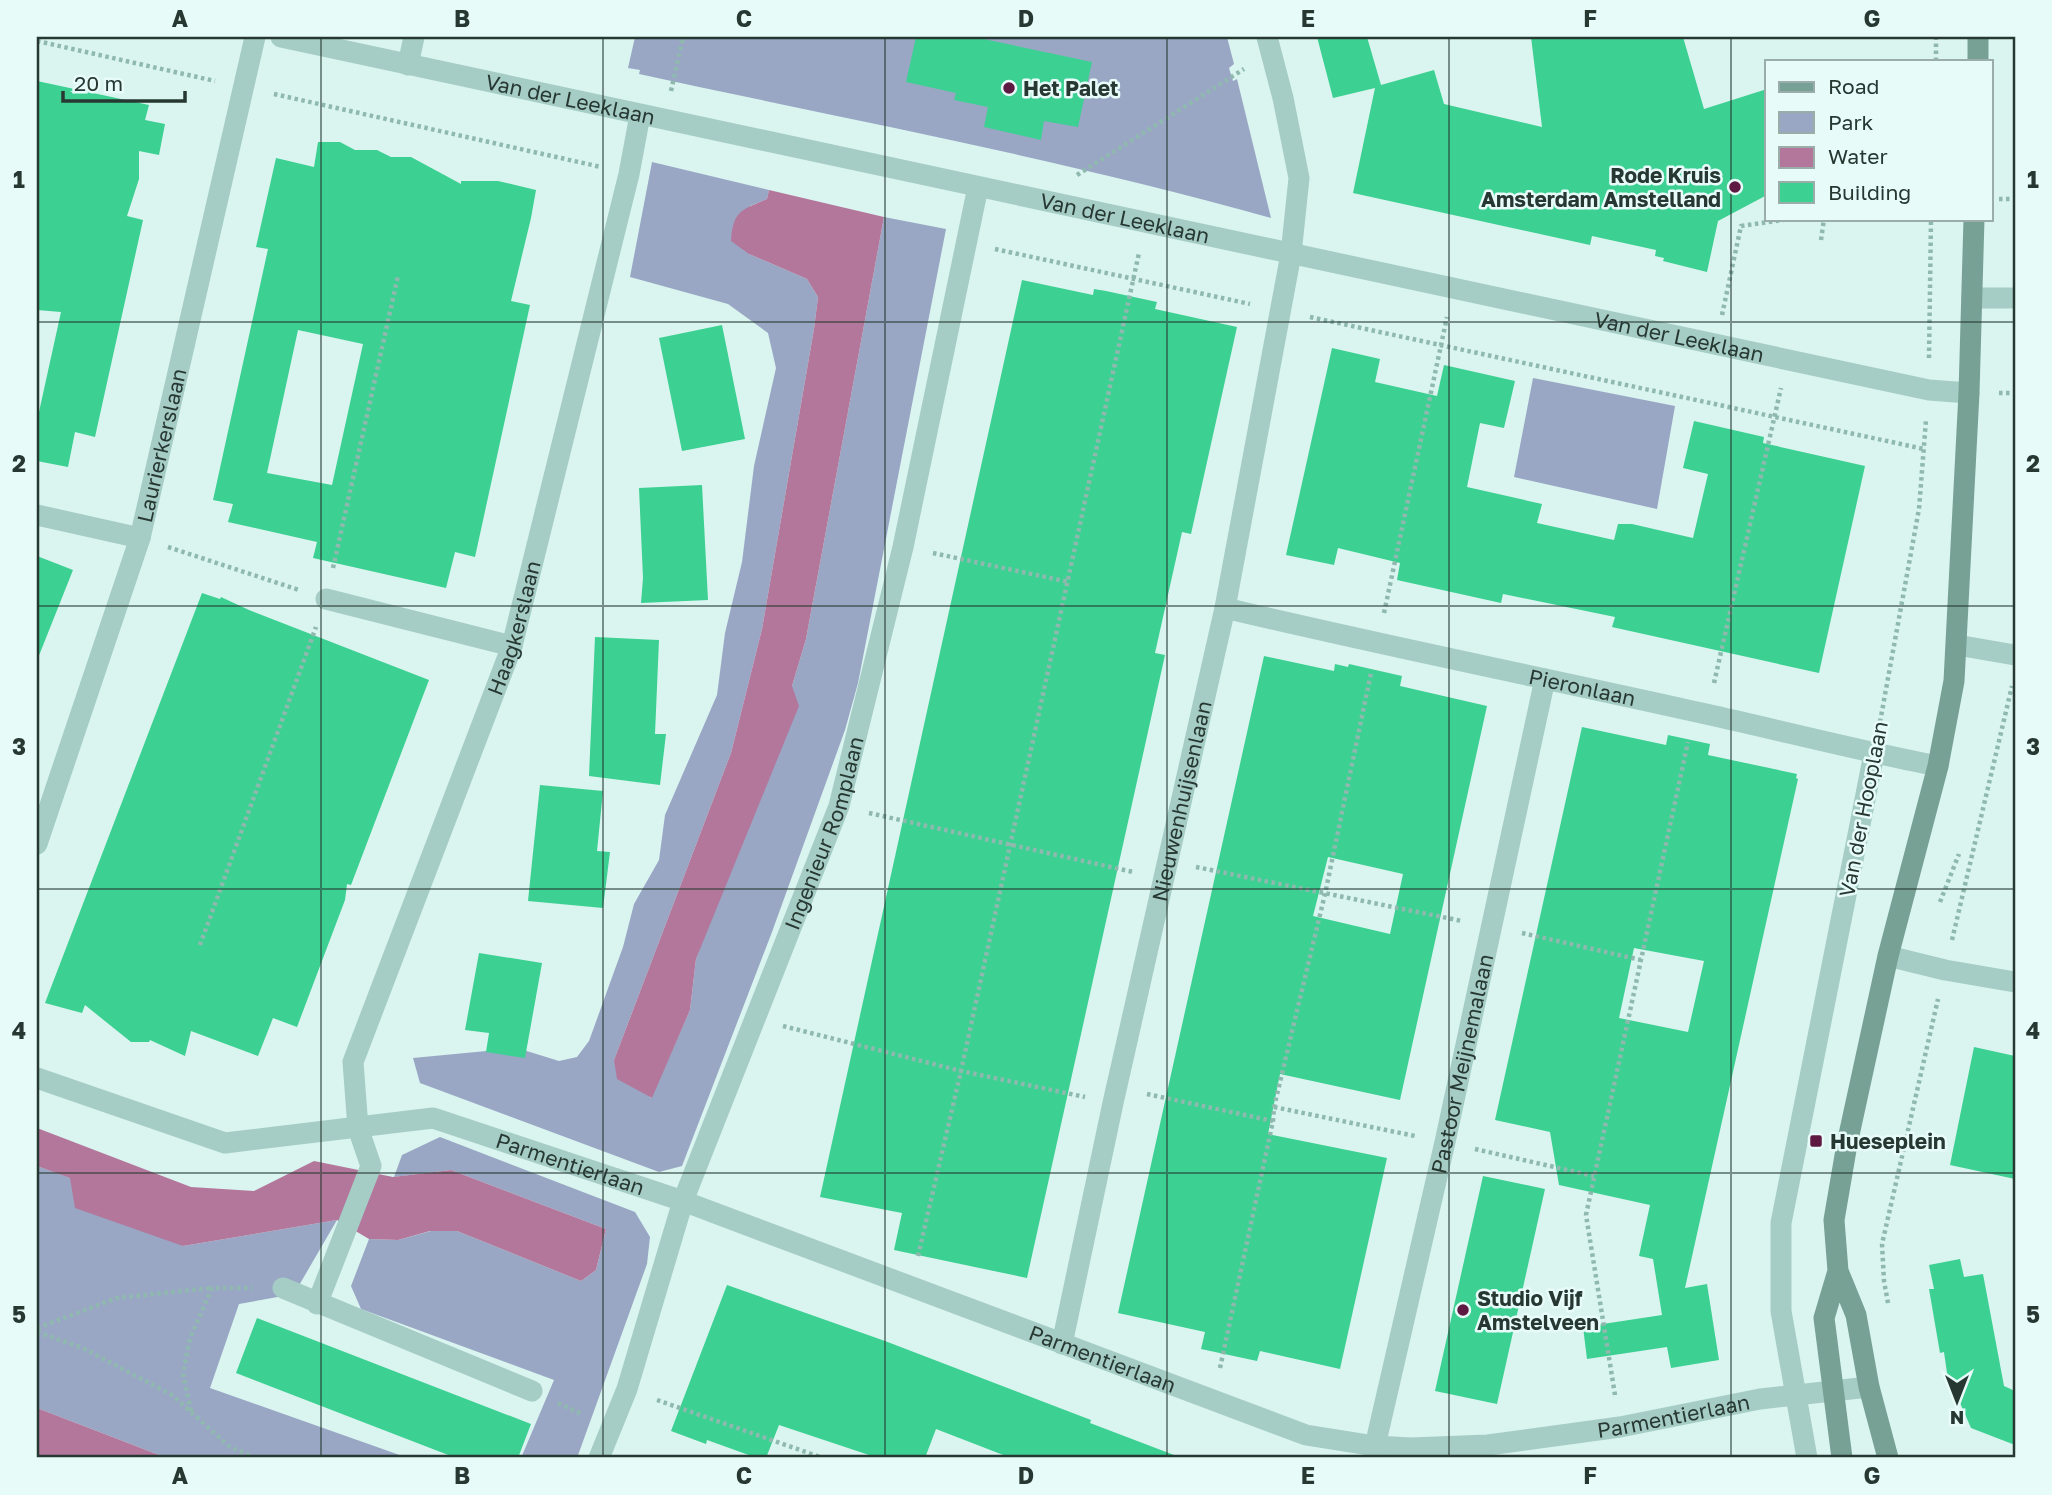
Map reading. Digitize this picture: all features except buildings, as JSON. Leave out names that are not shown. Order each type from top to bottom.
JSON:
[{"type":"street","name":"Laurierkerslaan","points":[[37,844],[140,538],[255,37]]},
{"type":"street","name":"Van der Leeklaan","points":[[281,37],[1929,390],[1969,393]]},
{"type":"street","points":[[408,65],[414,37]]},
{"type":"street","points":[[1978,37],[1978,60]]},
{"type":"street","name":"Nieuwenhuijsenlaan","points":[[1062,1345],[1224,608],[1292,254],[1298,178],[1283,98],[1269,44]]},
{"type":"street","name":"Haagkerslaan","points":[[358,1128],[353,1062],[512,646],[629,173],[640,114]]},
{"type":"street","name":"Ingenieur Romplaan","points":[[599,1458],[627,1389],[683,1201],[839,806],[903,547],[978,187]]},
{"type":"street","points":[[1888,1458],[1869,1387],[1856,1315],[1838,1270],[1834,1220],[1847,1144],[1888,956],[1938,766],[1955,681],[1969,393],[1974,220]]},
{"type":"street","points":[[1972,298],[2015,298]]},
{"type":"street","points":[[37,515],[140,538]]},
{"type":"street","points":[[326,599],[512,646]]},
{"type":"street","name":"Pieronlaan","points":[[1224,608],[1874,754],[1938,766]]},
{"type":"street","points":[[1956,645],[2014,655]]},
{"type":"street","name":"Pastoor Meijnemalaan","points":[[1375,1446],[1445,1142],[1545,679]]},
{"type":"street","name":"Van der Hooplaan","points":[[1807,1458],[1781,1311],[1781,1223],[1874,754]]},
{"type":"street","points":[[1888,956],[1945,970],[2015,982]]},
{"type":"street","name":"Parmentierlaan","points":[[37,1077],[225,1143],[433,1118],[683,1201],[1306,1435],[1375,1446],[1411,1448],[1488,1445],[1620,1427],[1747,1402],[1869,1387]]},
{"type":"street","points":[[317,1304],[372,1166],[358,1128]]},
{"type":"street","points":[[1838,1270],[1824,1318],[1842,1458]]},
{"type":"street","points":[[283,1288],[532,1391]]},
{"type":"path","points":[[665,120],[683,37]]},
{"type":"path","points":[[1936,37],[1936,60]]},
{"type":"path","points":[[37,41],[629,173]]},
{"type":"path","points":[[1037,200],[1269,44]]},
{"type":"path","points":[[1993,199],[2015,199]]},
{"type":"path","points":[[1716,345],[1741,226],[1782,220]]},
{"type":"path","points":[[1821,240],[1824,220]]},
{"type":"path","name":"Van der Hooplaan","points":[[1874,754],[1919,509],[1929,390],[1931,220]]},
{"type":"path","points":[[910,1287],[961,1070],[1146,223]]},
{"type":"path","points":[[967,243],[1924,449]]},
{"type":"path","points":[[200,945],[326,599],[398,276]]},
{"type":"path","points":[[1214,1400],[1274,1107],[1325,894],[1453,289]]},
{"type":"path","points":[[1620,1427],[1586,1215],[1641,960],[1787,360]]},
{"type":"path","points":[[140,538],[326,599]]},
{"type":"path","points":[[903,547],[1069,582]]},
{"type":"path","points":[[1888,1307],[1882,1244],[2012,684],[2014,655]]},
{"type":"path","points":[[839,806],[1010,845],[1325,894],[1490,926],[1641,960]]},
{"type":"path","points":[[1940,902],[1959,854]]},
{"type":"path","points":[[756,1019],[961,1070],[1273,1121]]},
{"type":"path","points":[[191,1412],[183,1374],[190,1338],[212,1288]]},
{"type":"path","points":[[37,1330],[117,1298],[212,1288],[283,1288]]},
{"type":"path","points":[[37,1330],[83,1348],[172,1395],[230,1447],[256,1458]]},
{"type":"path","points":[[627,1389],[823,1458]]},
{"type":"path","points":[[532,1391],[611,1427]]},
{"type":"green space","points":[[635,37],[1227,37],[1234,64],[1229,68],[1233,81],[1237,79],[1271,218],[1114,177],[956,141],[639,74],[640,70],[628,68]]},
{"type":"green space","points":[[652,162],[769,190],[767,199],[750,206],[749,254],[807,279],[818,297],[762,629],[731,753],[614,1060],[651,1098],[690,1010],[696,959],[806,639],[884,217],[946,229],[858,683],[845,730],[772,932],[682,1166],[659,1172],[420,1083],[413,1058],[517,1048],[559,1061],[577,1057],[589,1041],[623,947],[634,904],[659,860],[665,815],[717,695],[725,633],[742,562],[754,466],[776,368],[768,333],[728,304],[630,277]]},
{"type":"green space","points":[[1533,378],[1675,406],[1657,509],[1514,477]]},
{"type":"green space","points":[[440,1137],[635,1212],[650,1237],[647,1264],[577,1458],[521,1458],[554,1380],[361,1309],[351,1286],[369,1239],[398,1240],[431,1231],[457,1231],[581,1281],[596,1270],[606,1229],[451,1170],[394,1177],[402,1155]]},
{"type":"green space","points":[[37,1166],[71,1178],[183,1246],[337,1220],[294,1294],[239,1304],[210,1388],[408,1458],[167,1458],[37,1408]]},
{"type":"water","points":[[769,190],[884,217],[806,639],[792,686],[799,706],[696,959],[690,1010],[652,1098],[617,1079],[614,1060],[731,753],[762,629],[814,329],[818,297],[807,279],[749,254],[731,241],[736,217],[745,209],[767,199]]},
{"type":"water","points":[[37,1128],[191,1187],[254,1191],[314,1161],[393,1177],[451,1170],[606,1229],[596,1270],[581,1281],[457,1231],[430,1231],[398,1240],[369,1239],[337,1220],[183,1246],[75,1208],[70,1178],[37,1166]]},
{"type":"water","points":[[37,1408],[167,1458],[37,1458]]},
{"type":"place","name":"Het Palet","points":[[1009,88]]},
{"type":"place","name":"Rode Kruis Amsterdam Amstelland","points":[[1735,187]]},
{"type":"place","name":"Hueseplein","points":[[1816,1141]]},
{"type":"place","name":"Studio Vijf Amstelveen","points":[[1463,1310]]}]
